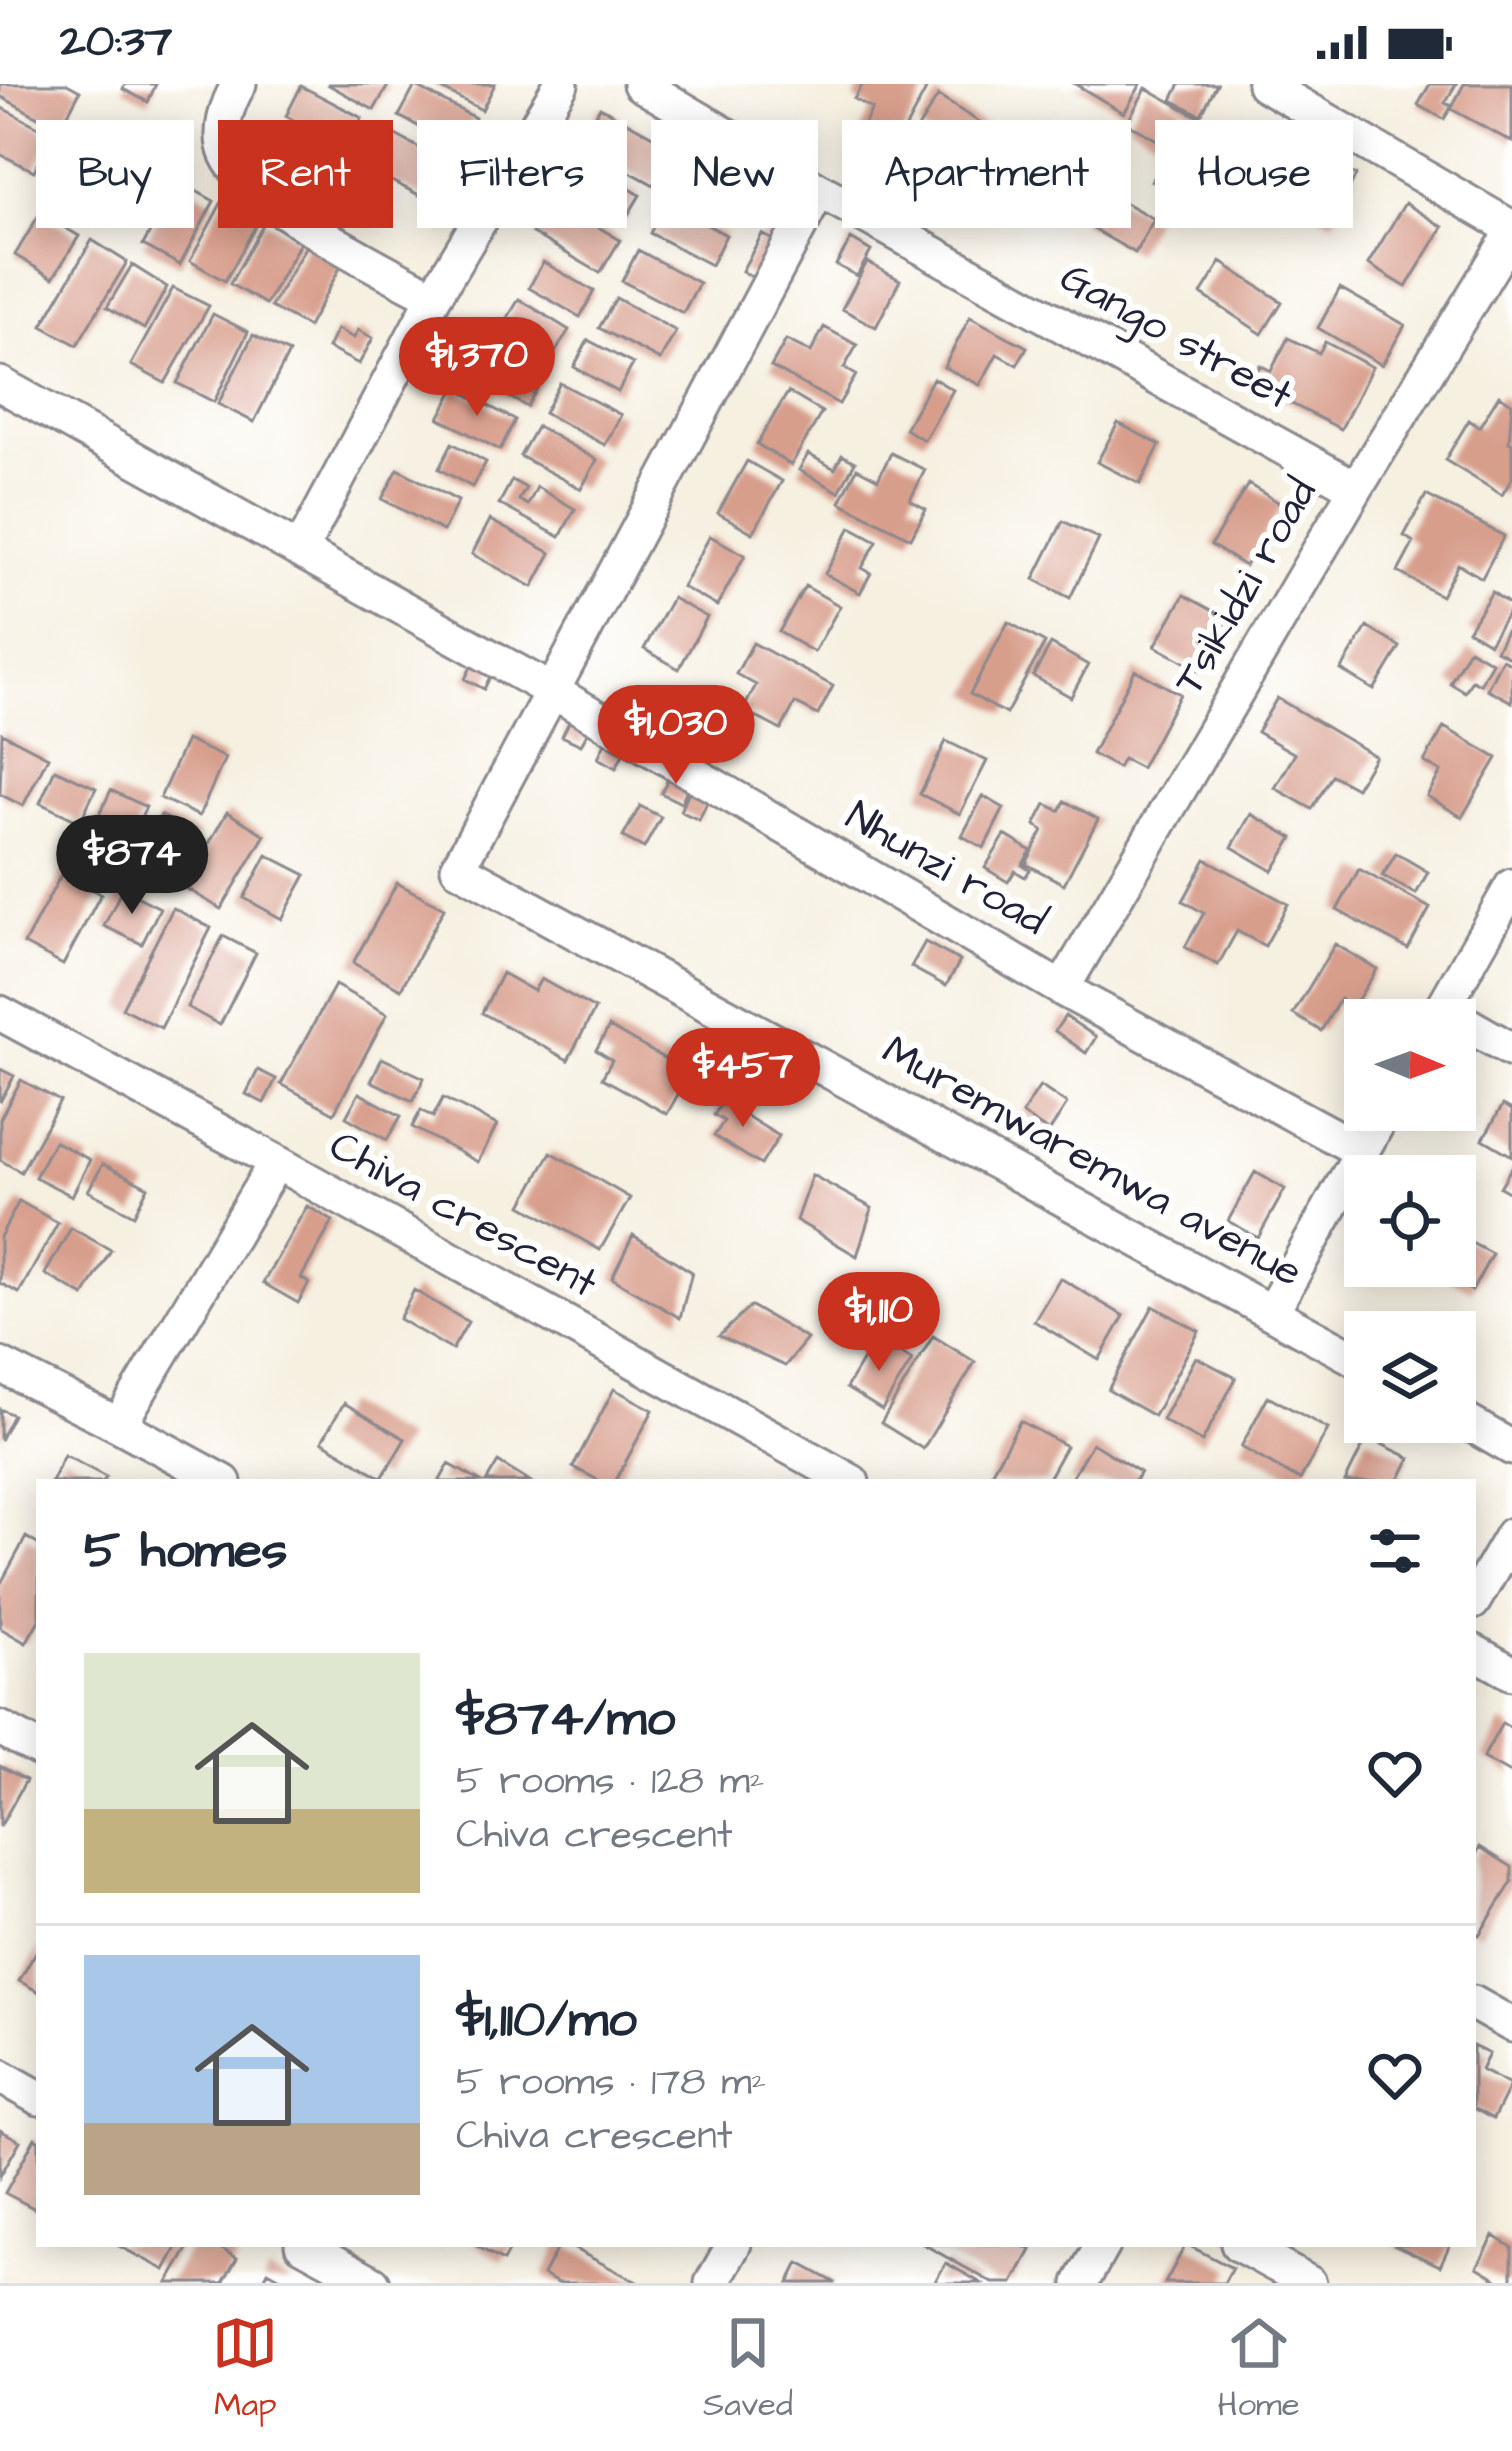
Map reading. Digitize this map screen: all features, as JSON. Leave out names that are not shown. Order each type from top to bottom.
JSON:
[{"type":"street","points":[[238,84],[222,140],[243,180],[356,254],[434,297]]},
{"type":"street","points":[[301,548],[434,297],[561,84]]},
{"type":"street","name":"Gango street","points":[[640,84],[819,190],[1356,488]]},
{"type":"street","points":[[1264,84],[1512,231]]},
{"type":"street","points":[[552,691],[819,190]]},
{"type":"street","name":"Tsikidzi road","points":[[1062,989],[1512,231]]},
{"type":"street","name":"Nhunzi road","points":[[0,384],[183,489],[301,548],[1062,989],[1361,1151]]},
{"type":"street","name":"Muremwaremwa avenue","points":[[552,691],[458,868],[1344,1352]]},
{"type":"street","points":[[1448,999],[1512,886]]},
{"type":"street","points":[[0,1012],[276,1162]]},
{"type":"street","points":[[1476,1033],[1512,1050]]},
{"type":"street","points":[[1272,1311],[1373,1131]]},
{"type":"street","name":"Chiva crescent","points":[[119,1425],[276,1162],[847,1479]]},
{"type":"street","points":[[0,1365],[218,1479]]},
{"type":"street","points":[[1476,1427],[1512,1448]]},
{"type":"street","points":[[1476,1597],[1512,1535]]},
{"type":"street","points":[[1476,1653],[1512,1673]]},
{"type":"street","points":[[0,1728],[36,1748]]},
{"type":"street","points":[[1476,2004],[1512,2025]]},
{"type":"street","points":[[0,2076],[36,2096]]},
{"type":"street","points":[[307,2247],[373,2283]]},
{"type":"street","points":[[712,2283],[732,2247]]},
{"type":"street","points":[[1081,2283],[1101,2247]]},
{"type":"street","points":[[1244,2247],[1310,2283]]},
{"type":"building","points":[[0,84],[67,84],[80,91],[65,120],[44,120],[0,96]]},
{"type":"building","points":[[125,84],[156,84],[148,102],[123,89]]},
{"type":"building","points":[[327,84],[389,84],[374,110]]},
{"type":"building","points":[[432,84],[495,84],[482,110]]},
{"type":"building","points":[[863,84],[914,84],[926,90],[910,120],[866,120],[872,109],[854,99]]},
{"type":"building","points":[[1075,84],[1141,84],[1124,113]]},
{"type":"building","points":[[1180,84],[1217,84],[1201,115],[1172,100]]},
{"type":"building","points":[[1430,84],[1456,84],[1445,103],[1452,106],[1444,119],[1418,105]]},
{"type":"building","points":[[1464,84],[1512,84],[1512,142],[1451,109]]},
{"type":"building","points":[[301,86],[362,118],[294,120],[286,116]]},
{"type":"building","points":[[415,86],[475,118],[417,120],[417,125],[399,116]]},
{"type":"building","points":[[1146,88],[1202,119],[1155,120],[1155,139],[1129,120]]},
{"type":"building","points":[[938,96],[976,120],[923,120]]},
{"type":"building","points":[[0,107],[36,126],[36,167],[34,171],[0,154]]},
{"type":"building","points":[[600,107],[623,120],[593,120]]},
{"type":"building","points":[[627,122],[651,135],[651,183],[627,170]]},
{"type":"building","points":[[393,134],[417,147],[417,194],[393,182]]},
{"type":"building","points":[[627,187],[640,195],[627,217]]},
{"type":"building","points":[[194,190],[214,201],[180,265],[143,245],[152,228],[194,228]]},
{"type":"building","points":[[1405,203],[1443,227],[1406,287],[1368,264]]},
{"type":"building","points":[[1131,206],[1154,219],[1135,253],[1091,228],[1131,228]]},
{"type":"building","points":[[218,209],[218,228],[254,228],[225,281],[190,261]]},
{"type":"building","points":[[36,220],[36,228],[65,228],[79,236],[53,278],[15,255]]},
{"type":"building","points":[[261,228],[278,228],[301,241],[266,304],[230,284]]},
{"type":"building","points":[[535,228],[600,228],[620,240],[600,273],[532,233]]},
{"type":"building","points":[[653,228],[713,228],[726,235],[711,265],[650,233]]},
{"type":"building","points":[[762,234],[782,245],[762,283],[742,271]]},
{"type":"building","points":[[851,239],[871,251],[857,276],[836,265]]},
{"type":"building","points":[[92,240],[127,262],[77,345],[42,326]]},
{"type":"building","points":[[307,244],[342,264],[308,327],[271,307]]},
{"type":"building","points":[[638,250],[699,283],[683,313],[622,281]]},
{"type":"building","points":[[543,262],[594,291],[580,317],[529,288]]},
{"type":"building","points":[[867,262],[900,280],[876,327],[842,309]]},
{"type":"building","points":[[1221,262],[1282,302],[1262,334],[1201,294]]},
{"type":"building","points":[[132,265],[167,287],[144,329],[107,307]]},
{"type":"building","points":[[173,288],[209,306],[165,383],[131,365]]},
{"type":"building","points":[[1340,288],[1405,325],[1382,365],[1318,328]]},
{"type":"building","points":[[616,298],[676,331],[660,360],[599,328]]},
{"type":"building","points":[[519,299],[569,330],[548,364],[498,334]]},
{"type":"building","points":[[213,314],[248,332],[214,402],[177,383]]},
{"type":"building","points":[[970,317],[1027,347],[1017,365],[997,354],[980,385],[944,367]]},
{"type":"building","points":[[824,327],[857,345],[844,368],[856,375],[839,404],[771,367],[786,340],[811,352]]},
{"type":"building","points":[[471,328],[546,372],[527,407],[451,363]]},
{"type":"building","points":[[337,329],[354,338],[358,330],[373,338],[359,364],[328,348]]},
{"type":"building","points":[[253,335],[289,353],[254,422],[218,404]]},
{"type":"building","points":[[1288,338],[1319,353],[1325,342],[1372,367],[1341,429],[1251,383],[1260,365],[1271,371]]},
{"type":"building","points":[[588,340],[633,364],[618,392],[574,367]]},
{"type":"building","points":[[933,378],[953,390],[924,440],[905,429]]},
{"type":"building","points":[[560,383],[621,415],[605,445],[544,413]]},
{"type":"building","points":[[455,388],[515,420],[500,450],[439,418]]},
{"type":"building","points":[[788,392],[822,412],[791,465],[757,444]]},
{"type":"building","points":[[1499,395],[1512,403],[1512,478],[1502,495],[1445,460],[1469,420],[1479,427]]},
{"type":"building","points":[[1118,423],[1160,445],[1140,484],[1097,462]]},
{"type":"building","points":[[537,426],[597,460],[581,489],[520,456]]},
{"type":"building","points":[[452,443],[486,462],[472,487],[439,469]]},
{"type":"building","points":[[891,453],[925,470],[910,500],[926,509],[911,538],[840,502],[857,468],[878,479]]},
{"type":"building","points":[[808,454],[835,469],[842,455],[855,462],[839,492],[799,470]]},
{"type":"building","points":[[747,461],[782,481],[753,533],[718,513]]},
{"type":"building","points":[[398,469],[458,501],[443,531],[382,499]]},
{"type":"building","points":[[512,480],[526,488],[519,500],[528,505],[537,487],[575,509],[560,537],[499,504]]},
{"type":"building","points":[[1248,484],[1283,505],[1245,566],[1211,545]]},
{"type":"building","points":[[1426,495],[1504,536],[1482,578],[1458,564],[1441,596],[1398,572],[1414,542],[1404,536]]},
{"type":"building","points":[[490,520],[551,553],[533,587],[472,554]]},
{"type":"building","points":[[1063,521],[1099,539],[1070,598],[1034,579]]},
{"type":"building","points":[[851,527],[877,541],[862,568],[871,573],[860,593],[825,574]]},
{"type":"building","points":[[710,536],[745,555],[717,606],[682,587]]},
{"type":"building","points":[[805,586],[840,606],[814,652],[779,632]]},
{"type":"building","points":[[1492,592],[1512,606],[1489,643],[1468,630]]},
{"type":"building","points":[[1184,595],[1228,619],[1199,670],[1155,646]]},
{"type":"building","points":[[672,598],[707,617],[679,669],[644,649]]},
{"type":"building","points":[[1512,619],[1512,658],[1496,650]]},
{"type":"building","points":[[1008,622],[1045,643],[1006,714],[970,694]]},
{"type":"building","points":[[1367,627],[1400,647],[1374,690],[1341,670]]},
{"type":"building","points":[[753,643],[833,686],[818,715],[795,703],[781,730],[743,710],[756,685],[736,674]]},
{"type":"building","points":[[1051,644],[1088,665],[1071,697],[1033,676]]},
{"type":"building","points":[[1469,649],[1492,662],[1480,684],[1472,680],[1465,692],[1450,683]]},
{"type":"building","points":[[476,657],[495,667],[484,689],[465,679]]},
{"type":"building","points":[[1502,659],[1512,664],[1512,702],[1487,689]]},
{"type":"building","points":[[1135,670],[1180,694],[1141,768],[1123,759],[1118,768],[1092,754]]},
{"type":"building","points":[[1277,698],[1375,756],[1356,788],[1332,775],[1312,809],[1275,788],[1295,754],[1257,732]]},
{"type":"building","points":[[573,714],[592,723],[581,745],[562,736]]},
{"type":"building","points":[[1444,727],[1497,758],[1462,817],[1427,796],[1441,772],[1424,762]]},
{"type":"building","points":[[2,733],[48,757],[23,806],[0,794]]},
{"type":"building","points":[[608,736],[627,746],[616,768],[598,758]]},
{"type":"building","points":[[186,740],[225,758],[199,816],[160,798]]},
{"type":"building","points":[[946,741],[987,761],[960,814],[920,794]]},
{"type":"building","points":[[55,769],[96,788],[80,822],[40,803]]},
{"type":"building","points":[[672,771],[691,780],[681,803],[661,793]]},
{"type":"building","points":[[694,781],[713,790],[699,820],[680,811]]},
{"type":"building","points":[[111,790],[146,807],[123,854],[88,838]]},
{"type":"building","points":[[983,796],[1004,808],[984,848],[962,836]]},
{"type":"building","points":[[1065,801],[1098,819],[1064,884],[1026,864],[1043,830],[1035,825],[1046,804],[1060,811]]},
{"type":"building","points":[[640,806],[661,817],[644,848],[623,837]]},
{"type":"building","points":[[227,812],[265,835],[221,909],[184,887]]},
{"type":"building","points":[[1251,814],[1293,838],[1273,871],[1232,847]]},
{"type":"building","points":[[161,815],[198,835],[172,884],[135,864]]},
{"type":"building","points":[[1005,835],[1031,851],[1022,865],[1030,870],[1025,877],[1015,871],[1008,882],[985,868]]},
{"type":"building","points":[[1396,853],[1428,872],[1416,894],[1383,876]]},
{"type":"building","points":[[267,855],[306,875],[282,919],[244,898]]},
{"type":"building","points":[[1206,859],[1288,904],[1265,946],[1237,931],[1218,965],[1185,947],[1204,913],[1183,901]]},
{"type":"building","points":[[1359,869],[1430,908],[1408,949],[1337,910]]},
{"type":"building","points":[[62,873],[101,894],[63,965],[24,944]]},
{"type":"building","points":[[397,883],[444,908],[401,989],[353,963]]},
{"type":"building","points":[[122,889],[160,908],[142,944],[104,926]]},
{"type":"building","points":[[173,908],[211,928],[161,1028],[122,1008]]},
{"type":"building","points":[[223,936],[256,953],[220,1025],[187,1007]]},
{"type":"building","points":[[925,942],[960,961],[946,986],[911,967]]},
{"type":"building","points":[[1335,944],[1377,969],[1358,999],[1340,999],[1321,1031],[1293,1014]]},
{"type":"building","points":[[502,973],[534,991],[541,979],[595,1009],[568,1060],[482,1013]]},
{"type":"building","points":[[335,985],[387,1014],[334,1113],[281,1084]]},
{"type":"building","points":[[1065,1016],[1096,1037],[1086,1053],[1055,1031]]},
{"type":"building","points":[[609,1027],[690,1073],[667,1114],[602,1078],[612,1060],[596,1050]]},
{"type":"building","points":[[382,1058],[424,1078],[413,1101],[371,1081]]},
{"type":"building","points":[[0,1069],[14,1076],[0,1102]]},
{"type":"building","points":[[258,1070],[276,1079],[264,1103],[246,1094]]},
{"type":"building","points":[[21,1080],[60,1101],[21,1172],[0,1160],[0,1119]]},
{"type":"building","points":[[1040,1086],[1067,1104],[1049,1132],[1022,1114]]},
{"type":"building","points":[[728,1092],[748,1104],[743,1114],[779,1136],[761,1165],[714,1136],[724,1121],[714,1115]]},
{"type":"building","points":[[359,1093],[401,1116],[387,1140],[346,1117]]},
{"type":"building","points":[[443,1098],[497,1125],[478,1162],[412,1127],[421,1110],[433,1117]]},
{"type":"building","points":[[1503,1105],[1512,1110],[1512,1156],[1483,1139]]},
{"type":"building","points":[[54,1141],[90,1160],[72,1196],[35,1177]]},
{"type":"building","points":[[551,1152],[630,1198],[600,1250],[522,1205]]},
{"type":"building","points":[[103,1164],[148,1187],[134,1215],[88,1191]]},
{"type":"building","points":[[1512,1167],[1512,1194],[1500,1187]]},
{"type":"building","points":[[1255,1172],[1285,1189],[1258,1238],[1228,1221]]},
{"type":"building","points":[[812,1175],[872,1208],[857,1256],[796,1220]]},
{"type":"building","points":[[19,1201],[58,1223],[19,1293],[0,1283],[0,1237]]},
{"type":"building","points":[[307,1206],[333,1221],[301,1278],[309,1283],[298,1303],[263,1283]]},
{"type":"building","points":[[71,1228],[111,1250],[84,1296],[45,1274]]},
{"type":"building","points":[[633,1235],[692,1272],[680,1318],[612,1278]]},
{"type":"building","points":[[1476,1245],[1492,1254],[1476,1284]]},
{"type":"building","points":[[1060,1278],[1124,1316],[1099,1360],[1034,1321]]},
{"type":"building","points":[[414,1290],[468,1322],[452,1350],[399,1319]]},
{"type":"building","points":[[883,1291],[921,1314],[902,1348],[863,1325]]},
{"type":"building","points":[[751,1306],[807,1339],[785,1366],[719,1336]]},
{"type":"building","points":[[1153,1306],[1199,1331],[1154,1416],[1108,1390]]},
{"type":"building","points":[[933,1336],[975,1362],[923,1449],[881,1423]]},
{"type":"building","points":[[876,1338],[912,1360],[882,1410],[846,1388]]},
{"type":"building","points":[[1196,1357],[1236,1378],[1202,1442],[1162,1420]]},
{"type":"building","points":[[614,1389],[653,1410],[617,1479],[596,1479],[573,1467]]},
{"type":"building","points":[[1268,1396],[1328,1429],[1301,1479],[1241,1447]]},
{"type":"building","points":[[344,1403],[405,1439],[382,1478],[322,1441]]},
{"type":"building","points":[[0,1409],[13,1415],[0,1440]]},
{"type":"building","points":[[1020,1421],[1066,1446],[1048,1479],[988,1479]]},
{"type":"building","points":[[1092,1443],[1140,1472],[1136,1479],[1071,1479]]},
{"type":"building","points":[[1364,1443],[1379,1443],[1410,1458],[1400,1479],[1346,1479]]},
{"type":"building","points":[[64,1455],[106,1477],[105,1479],[52,1479]]},
{"type":"building","points":[[498,1462],[525,1479],[488,1479]]},
{"type":"building","points":[[449,1464],[476,1479],[441,1479]]},
{"type":"building","points":[[26,1537],[36,1543],[36,1625],[26,1643],[0,1628],[0,1585]]},
{"type":"building","points":[[1502,1723],[1512,1729],[1512,1774],[1483,1758]]},
{"type":"building","points":[[0,1766],[26,1780],[0,1827]]},
{"type":"building","points":[[1480,1847],[1512,1867],[1512,1882],[1479,1935],[1476,1934],[1476,1854]]},
{"type":"building","points":[[36,1952],[36,1990],[19,1981]]},
{"type":"building","points":[[1476,2048],[1489,2054],[1481,2070],[1510,2085],[1493,2119],[1476,2110]]},
{"type":"building","points":[[0,2130],[20,2141],[0,2176]]},
{"type":"building","points":[[35,2138],[36,2209],[5,2193]]},
{"type":"building","points":[[1494,2236],[1512,2247],[1512,2283],[1477,2267]]},
{"type":"building","points":[[121,2247],[177,2247],[165,2270]]},
{"type":"building","points":[[189,2247],[218,2247],[237,2258],[223,2283],[168,2283]]},
{"type":"building","points":[[478,2247],[510,2247],[503,2261]]},
{"type":"building","points":[[557,2247],[571,2247],[639,2283],[558,2283],[543,2275]]},
{"type":"building","points":[[928,2247],[1031,2250],[1013,2283],[993,2283]]},
{"type":"building","points":[[1184,2247],[1232,2268],[1224,2283],[1165,2283]]},
{"type":"building","points":[[1399,2247],[1449,2247],[1440,2266]]},
{"type":"building","points":[[799,2263],[836,2283],[789,2283]]},
{"type":"building","points":[[946,2263],[981,2283],[934,2283]]},
{"type":"building","points":[[268,2271],[290,2283],[262,2283]]}]
